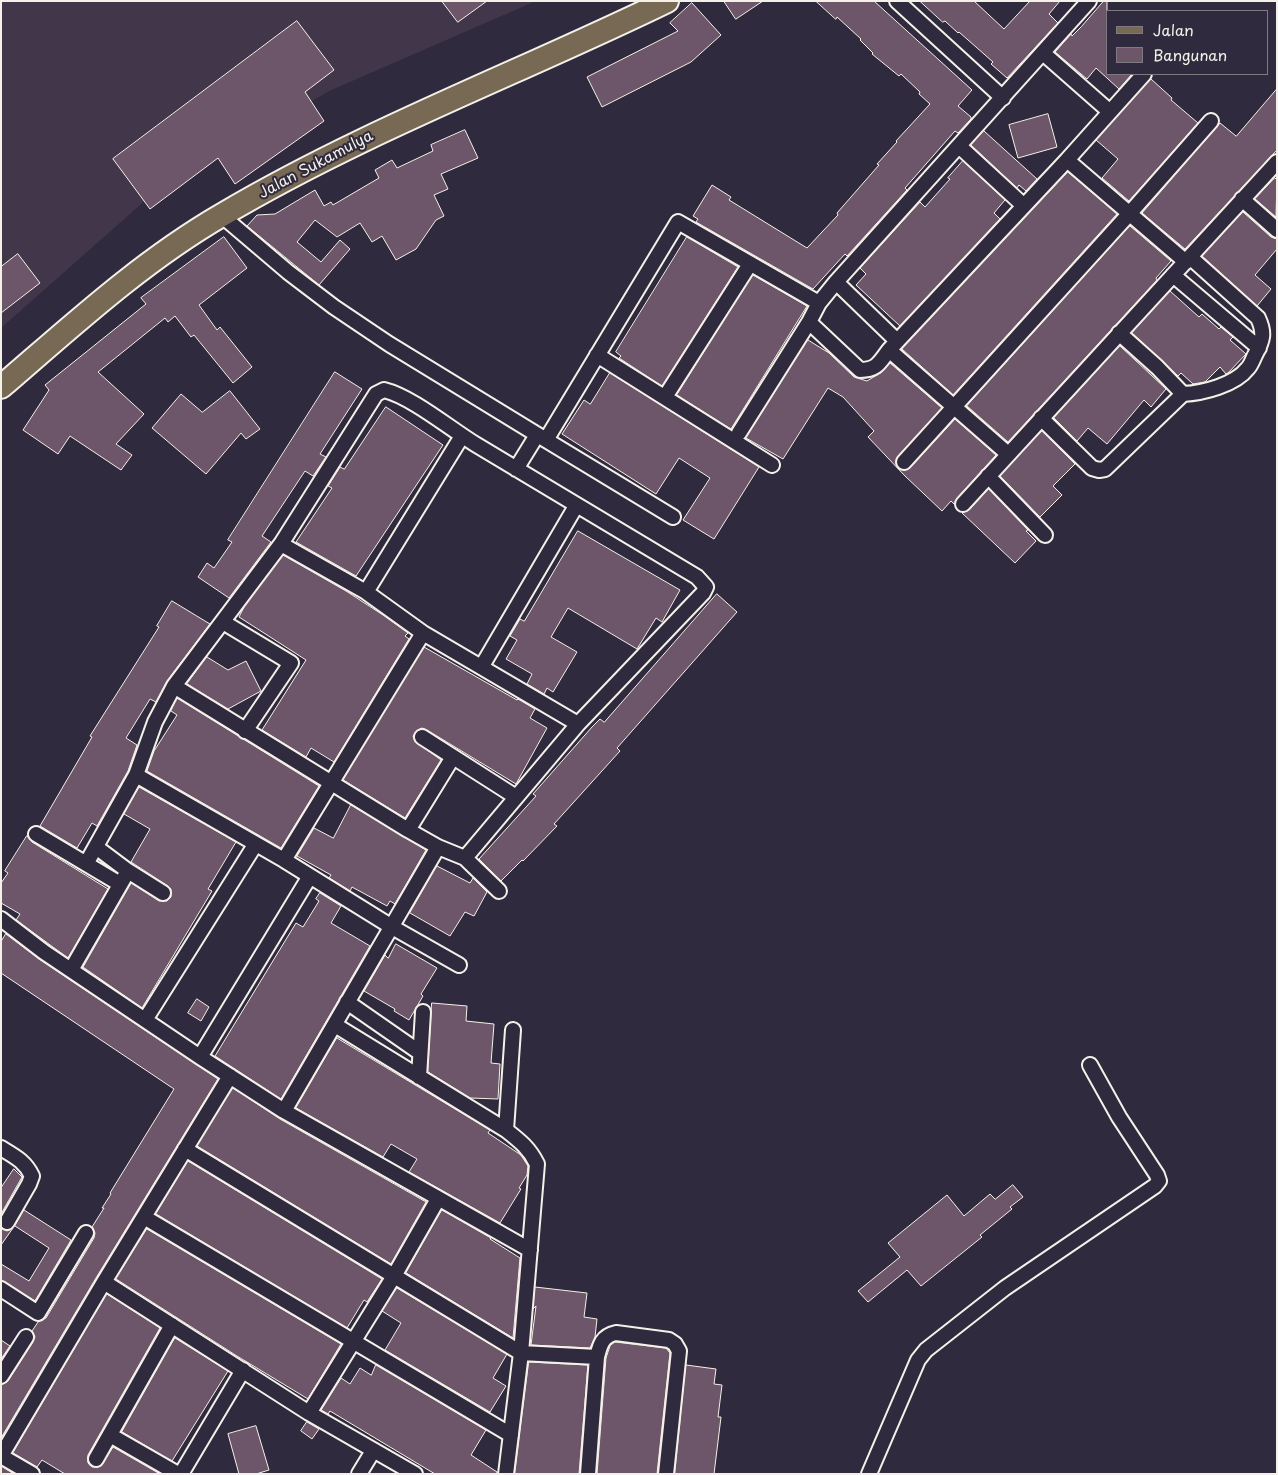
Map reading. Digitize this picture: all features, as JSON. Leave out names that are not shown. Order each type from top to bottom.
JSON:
[{"type":"main road","name":"Jalan Sukamulya","points":[[1,387],[118,287],[163,253],[222,215],[357,142],[667,1]]},
{"type":"street","points":[[897,1],[1003,98]]},
{"type":"street","points":[[738,434],[809,322],[818,303],[1089,1]]},
{"type":"street","points":[[1043,53],[1109,111]]},
{"type":"street","points":[[809,322],[860,370],[871,370],[876,367],[893,345],[1067,160],[1143,75]]},
{"type":"street","points":[[904,462],[1130,213],[1210,121]]},
{"type":"street","points":[[959,146],[1023,206]]},
{"type":"street","points":[[1041,418],[1092,468],[1098,470],[1105,469],[1183,394],[1200,393],[1214,389],[1236,378],[1247,369],[1262,336],[1262,328],[1258,318],[1067,160]]},
{"type":"street","points":[[963,504],[1119,333],[1174,276],[1276,162]]},
{"type":"street","points":[[1242,199],[1277,230]]},
{"type":"street","points":[[222,215],[288,272],[334,307],[390,344],[672,517]]},
{"type":"street","points":[[516,469],[542,437],[597,354],[678,222],[818,303]]},
{"type":"street","points":[[665,397],[750,264]]},
{"type":"street","points":[[1174,276],[1258,348]]},
{"type":"street","points":[[836,282],[893,345],[953,406],[1008,454]]},
{"type":"street","points":[[1119,333],[1157,367],[1183,394]]},
{"type":"street","points":[[597,354],[772,465]]},
{"type":"street","points":[[86,864],[136,775],[154,722],[174,686],[281,544],[376,394],[384,390],[398,393],[462,436],[697,577],[706,587],[703,593],[578,724],[465,858]]},
{"type":"street","points":[[366,592],[462,436]]},
{"type":"street","points":[[988,476],[1045,535]]},
{"type":"street","points":[[482,666],[576,506]]},
{"type":"street","points":[[281,544],[366,592],[423,634],[482,666],[578,724]]},
{"type":"street","points":[[223,622],[291,663],[246,731]]},
{"type":"street","points":[[284,860],[423,634]]},
{"type":"street","points":[[174,686],[408,830],[438,847],[465,858],[499,891]]},
{"type":"street","points":[[422,737],[516,797]]},
{"type":"street","points":[[408,830],[453,757]]},
{"type":"street","points":[[136,775],[284,860],[392,927],[459,965]]},
{"type":"street","points":[[36,834],[120,884]]},
{"type":"street","points":[[145,1020],[255,845]]},
{"type":"street","points":[[96,847],[128,871],[163,893]]},
{"type":"street","points":[[284,1110],[438,847]]},
{"type":"street","points":[[71,970],[128,871]]},
{"type":"street","points":[[200,1057],[310,876]]},
{"type":"street","points":[[1,919],[71,970],[145,1020],[284,1110],[530,1250]]},
{"type":"street","points":[[347,1002],[419,1052]]},
{"type":"street","points":[[419,1077],[419,1052],[423,1012]]},
{"type":"street","points":[[335,1025],[506,1130],[524,1144],[531,1152],[536,1164],[521,1353],[506,1474]]},
{"type":"street","points":[[506,1130],[514,1030]]},
{"type":"street","points":[[869,1474],[918,1360],[926,1350],[1005,1288],[1156,1186],[1159,1181],[1090,1065]]},
{"type":"street","points":[[32,1474],[1,1456],[104,1282],[230,1076]]},
{"type":"street","points":[[1,1148],[21,1160],[27,1166],[32,1176],[7,1222]]},
{"type":"street","points":[[185,1148],[521,1353],[597,1357]]},
{"type":"street","points":[[309,1413],[394,1276],[438,1199]]},
{"type":"street","points":[[144,1217],[511,1435]]},
{"type":"street","points":[[1,1289],[38,1313],[86,1233]]},
{"type":"street","points":[[104,1282],[309,1413],[415,1474]]},
{"type":"street","points":[[96,1459],[172,1324]]},
{"type":"street","points":[[588,1474],[597,1357],[606,1336],[616,1333],[669,1340],[678,1348],[666,1474]]},
{"type":"street","points":[[1,1376],[26,1337]]},
{"type":"street","points":[[110,1435],[180,1474],[243,1370]]},
{"type":"street","points":[[359,1474],[373,1451]]},
{"type":"shaded area","points":[[1,1],[536,1],[329,91],[148,198],[1,328]]},
{"type":"building","points":[[442,1],[487,1],[458,22]]},
{"type":"building","points":[[724,1],[763,1],[736,19]]},
{"type":"building","points":[[816,1],[874,1],[972,90],[958,106],[971,119],[958,133],[955,131],[905,188],[907,190],[847,256],[845,254],[813,289],[696,222],[698,219],[693,216],[712,185],[731,197],[729,200],[807,248],[838,215],[837,213],[879,165],[877,164],[896,141],[930,104],[901,74],[899,76],[872,54],[861,39]]},
{"type":"building","points":[[920,1],[974,1],[1004,29],[1030,1],[1060,1],[1049,14],[1058,23],[1007,78],[991,64],[993,62]]},
{"type":"building","points":[[1104,1],[1107,1],[1106,75],[1131,75],[1119,89],[1096,68],[1087,79],[1055,52],[1071,34],[1072,36]]},
{"type":"building","points":[[692,3],[721,35],[691,62],[602,107],[587,77],[678,31],[670,23]]},
{"type":"building","points":[[297,21],[334,70],[305,92],[324,121],[235,184],[218,158],[150,209],[113,159]]},
{"type":"building","points":[[1151,79],[1172,98],[1171,100],[1198,123],[1129,201],[1102,178],[1118,159],[1096,140]]},
{"type":"building","points":[[1277,89],[1277,150],[1185,249],[1142,213],[1220,123],[1236,136]]},
{"type":"building","points":[[1048,114],[1057,147],[1018,158],[1009,125]]},
{"type":"building","points":[[465,130],[478,158],[441,174],[448,189],[434,195],[444,216],[436,220],[416,249],[396,260],[382,236],[372,242],[360,223],[337,237],[315,220],[297,242],[321,262],[340,240],[350,249],[319,285],[247,226],[257,215],[275,214],[315,190],[324,206],[331,202],[333,205],[379,178],[375,170],[392,160],[397,168],[433,151],[431,145]]},
{"type":"building","points":[[984,131],[1037,179],[1026,191],[1019,185],[1017,188],[971,145]]},
{"type":"building","points":[[963,161],[1005,200],[994,213],[1000,219],[900,326],[856,285],[866,274],[860,268],[920,202],[925,207]]},
{"type":"building","points":[[1068,172],[1117,214],[953,395],[902,349]]},
{"type":"building","points":[[1275,178],[1277,180],[1276,217],[1255,199]]},
{"type":"building","points":[[1243,212],[1271,237],[1277,239],[1277,249],[1255,275],[1271,289],[1257,306],[1202,256]]},
{"type":"building","points":[[1130,226],[1171,261],[1156,278],[1157,280],[1008,442],[967,406]]},
{"type":"building","points":[[224,237],[247,268],[199,305],[217,330],[220,327],[252,367],[233,383],[194,335],[191,337],[175,316],[168,322],[165,318],[98,372],[144,414],[116,444],[132,455],[121,470],[70,436],[58,454],[23,430],[49,390],[45,385],[146,304],[141,298]]},
{"type":"building","points":[[687,237],[738,267],[662,386],[619,358],[621,356],[616,352]]},
{"type":"building","points":[[18,254],[40,283],[1,313],[1,267]]},
{"type":"building","points":[[753,275],[807,306],[731,429],[677,395]]},
{"type":"building","points":[[1170,291],[1199,317],[1202,314],[1219,329],[1221,327],[1233,337],[1230,340],[1246,354],[1228,373],[1226,374],[1220,367],[1205,382],[1193,384],[1181,373],[1178,376],[1132,333]]},
{"type":"building","points":[[808,340],[829,353],[854,377],[867,381],[882,372],[890,363],[942,408],[897,457],[896,464],[899,469],[906,470],[910,468],[955,419],[996,455],[957,498],[955,505],[951,501],[942,511],[905,476],[868,437],[874,431],[843,397],[828,388],[783,459],[746,438]]},
{"type":"building","points":[[1120,346],[1166,389],[1151,407],[1144,400],[1107,444],[1088,428],[1077,441],[1054,418]]},
{"type":"building","points":[[335,372],[362,389],[320,454],[326,457],[313,476],[305,471],[262,536],[271,542],[229,598],[198,577],[207,563],[214,568],[232,542],[228,540]]},
{"type":"building","points":[[610,373],[759,467],[714,539],[683,520],[710,478],[679,458],[656,494],[562,434],[584,400],[590,404]]},
{"type":"building","points":[[230,391],[260,429],[246,439],[241,433],[206,474],[152,428],[181,394],[202,412]]},
{"type":"building","points":[[386,407],[443,445],[356,576],[296,542],[332,488],[328,486],[340,467],[344,469]]},
{"type":"building","points":[[1042,431],[1075,464],[1053,486],[1062,495],[1040,517],[1000,476]]},
{"type":"building","points":[[989,489],[1036,541],[1015,563],[962,513],[969,510]]},
{"type":"building","points":[[578,531],[680,590],[662,622],[656,618],[637,649],[568,608],[551,637],[577,652],[553,692],[547,688],[544,694],[527,684],[532,674],[506,659],[517,640],[510,636],[520,619],[524,621]]},
{"type":"building","points":[[283,555],[346,591],[408,633],[405,636],[409,639],[334,762],[311,748],[306,757],[262,730],[306,660],[239,617],[244,607]]},
{"type":"building","points":[[717,594],[737,612],[617,748],[620,751],[554,824],[557,826],[501,881],[479,859],[536,796],[533,794],[592,727],[600,719],[604,722]]},
{"type":"building","points":[[172,601],[210,624],[167,681],[156,702],[150,699],[126,738],[137,745],[128,771],[97,826],[92,823],[77,848],[40,826],[92,737],[90,736],[159,627],[157,626]]},
{"type":"building","points":[[424,647],[535,709],[530,718],[547,728],[516,784],[427,730],[422,728],[418,730],[413,736],[415,741],[441,760],[405,818],[343,780]]},
{"type":"building","points":[[207,657],[228,670],[246,661],[261,691],[228,709],[187,684]]},
{"type":"building","points":[[177,698],[319,786],[281,848],[147,771],[154,751],[177,715],[171,711]]},
{"type":"building","points":[[139,787],[236,842],[208,889],[212,891],[142,1008],[83,967],[131,883],[159,901],[167,901],[171,897],[171,889],[168,886],[131,862],[150,829],[124,814]]},
{"type":"building","points":[[351,805],[426,850],[395,904],[390,901],[387,906],[352,887],[350,891],[329,878],[331,875],[297,856],[314,828],[333,838]]},
{"type":"building","points":[[27,836],[32,842],[108,889],[68,958],[16,920],[20,914],[1,903],[1,883],[8,873],[5,871]]},
{"type":"building","points":[[437,866],[470,883],[473,878],[487,892],[474,916],[465,912],[450,936],[410,913]]},
{"type":"building","points":[[320,893],[341,906],[331,923],[370,946],[281,1099],[215,1056],[296,923],[303,927],[319,901],[316,899]]},
{"type":"building","points":[[6,934],[39,959],[218,1079],[1,1438],[1,1385],[8,1381],[33,1342],[35,1337],[32,1331],[38,1322],[46,1318],[94,1238],[95,1233],[92,1227],[104,1208],[102,1208],[110,1193],[174,1089],[1,973],[1,942]]},
{"type":"building","points":[[396,944],[437,968],[421,994],[423,996],[409,1020],[394,1011],[395,1009],[364,991],[385,955],[388,958]]},
{"type":"building","points":[[197,999],[209,1007],[201,1021],[188,1013]]},
{"type":"building","points":[[432,1003],[467,1006],[466,1021],[494,1024],[491,1063],[500,1064],[498,1099],[470,1098],[428,1072]]},
{"type":"building","points":[[337,1038],[490,1130],[488,1133],[521,1155],[528,1166],[527,1175],[519,1188],[521,1189],[500,1223],[409,1172],[417,1159],[391,1144],[383,1157],[296,1108]]},
{"type":"building","points":[[233,1088],[280,1119],[426,1202],[391,1264],[197,1146]]},
{"type":"building","points":[[188,1161],[382,1279],[367,1302],[364,1300],[347,1328],[156,1214]]},
{"type":"building","points":[[14,1169],[22,1177],[1,1214],[1,1188]]},
{"type":"building","points":[[1013,1185],[1023,1197],[1010,1207],[1012,1209],[980,1235],[982,1237],[921,1286],[907,1270],[868,1302],[858,1291],[900,1257],[888,1243],[947,1195],[964,1216],[990,1194],[995,1199]]},
{"type":"building","points":[[24,1210],[71,1240],[35,1301],[1,1280],[1,1264],[29,1281],[49,1248],[15,1226]]},
{"type":"building","points":[[442,1210],[491,1238],[520,1258],[513,1338],[406,1273]]},
{"type":"building","points":[[1,1228],[7,1231],[13,1228],[1,1245]]},
{"type":"building","points":[[147,1229],[341,1344],[308,1399],[116,1279]]},
{"type":"building","points":[[535,1287],[587,1293],[584,1317],[597,1319],[595,1337],[590,1348],[531,1345],[536,1306],[533,1309]]},
{"type":"building","points":[[397,1288],[507,1354],[493,1378],[506,1386],[490,1412],[385,1350],[401,1323],[382,1311]]},
{"type":"building","points":[[107,1294],[160,1328],[88,1455],[88,1463],[92,1467],[101,1466],[113,1447],[160,1474],[65,1474],[42,1460],[37,1467],[13,1453]]},
{"type":"building","points":[[175,1338],[228,1371],[172,1461],[122,1432]]},
{"type":"building","points":[[1,1340],[10,1346],[1,1359]]},
{"type":"building","points":[[615,1342],[666,1348],[670,1353],[657,1474],[597,1474],[606,1358],[610,1346]]},
{"type":"building","points":[[529,1362],[588,1365],[579,1474],[515,1474]]},
{"type":"building","points":[[376,1365],[486,1430],[471,1455],[497,1472],[497,1474],[435,1474],[330,1411],[328,1414],[321,1410],[341,1378],[350,1384],[360,1368],[371,1375]]},
{"type":"building","points":[[686,1365],[716,1369],[714,1384],[722,1385],[718,1417],[721,1417],[714,1474],[675,1474]]},
{"type":"building","points":[[307,1422],[319,1429],[312,1439],[301,1431]]},
{"type":"building","points":[[256,1426],[269,1470],[256,1474],[239,1474],[228,1434]]},
{"type":"building","points":[[1,1466],[14,1474],[1,1474]]}]
